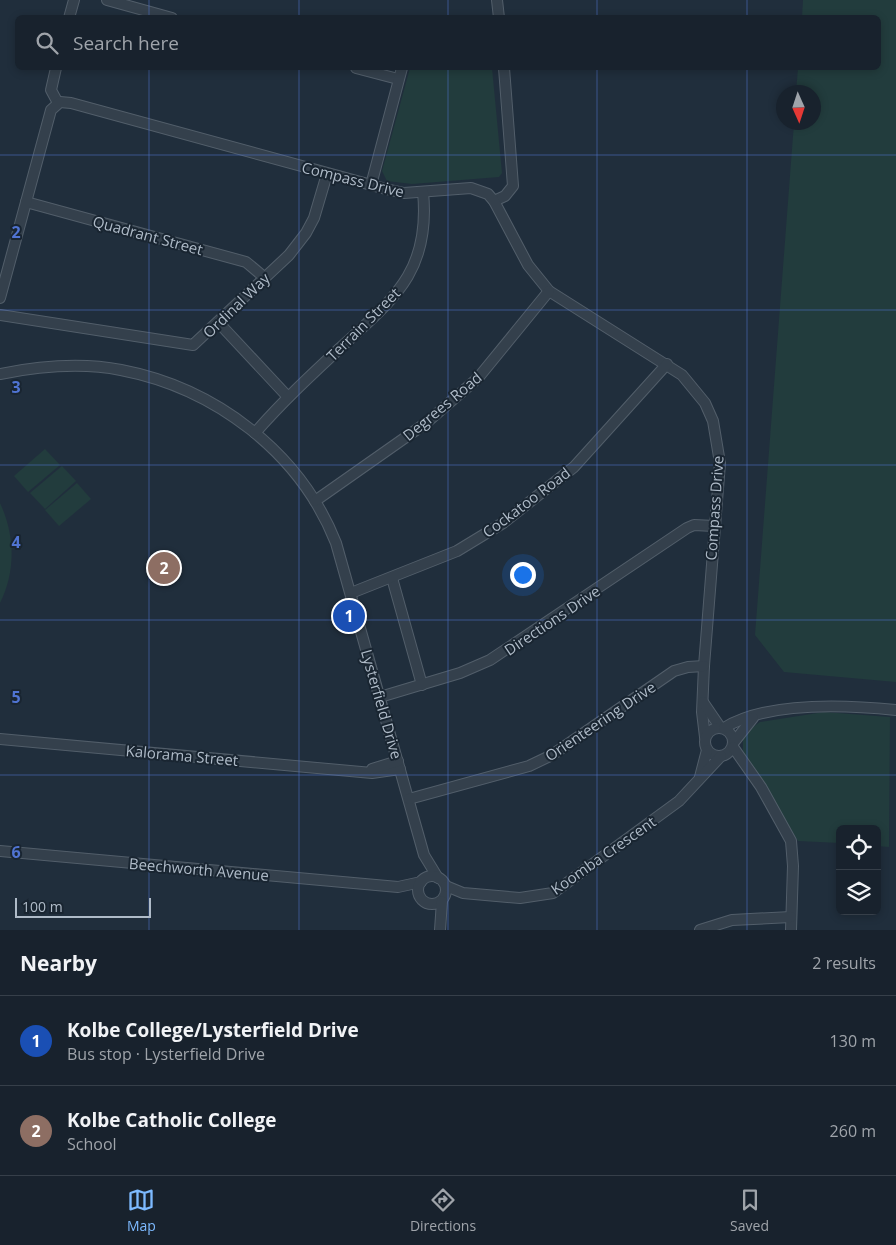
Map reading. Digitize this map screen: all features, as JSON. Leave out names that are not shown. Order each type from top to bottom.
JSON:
[{"type":"street","points":[[70,15],[74,0]]},
{"type":"street","points":[[107,0],[161,15]]},
{"type":"street","points":[[497,0],[499,15]]},
{"type":"street","points":[[0,298],[51,110],[58,103],[51,90],[56,70]]},
{"type":"street","points":[[364,70],[398,78]]},
{"type":"street","points":[[371,185],[401,70]]},
{"type":"street","points":[[494,201],[505,196],[513,186],[504,70]]},
{"type":"street","name":"Compass Drive","points":[[58,103],[70,103],[327,174],[404,193],[471,188],[488,194],[494,201],[528,265],[549,291],[682,375],[696,389],[713,420],[720,463],[704,666],[702,712],[705,737]]},
{"type":"street","name":"Ordinal Way","points":[[0,315],[189,346],[197,343],[289,255],[306,233],[314,218],[327,174]]},
{"type":"street","name":"Terrain Street","points":[[255,433],[288,397],[395,297],[408,276],[419,252],[424,224],[423,192]]},
{"type":"street","name":"Quadrant Street","points":[[26,202],[246,262],[264,277]]},
{"type":"street","name":"Degrees Road","points":[[315,501],[426,423],[478,378],[549,291]]},
{"type":"street","points":[[218,322],[288,397]]},
{"type":"street","name":"Cockatoo Road","points":[[351,593],[457,551],[504,523],[574,467],[667,364]]},
{"type":"street","name":"Lysterfield Drive","points":[[0,374],[30,368],[59,366],[120,369],[156,378],[189,391],[225,410],[255,433],[283,459],[315,501],[334,538],[424,855],[438,878]]},
{"type":"street","name":"Directions Drive","points":[[380,697],[460,673],[490,660],[687,528],[714,526]]},
{"type":"street","points":[[392,578],[422,685]]},
{"type":"street","name":"Orienteering Drive","points":[[408,800],[529,766],[552,755],[674,671],[688,667],[704,666]]},
{"type":"street","points":[[703,702],[722,728],[729,731],[733,744],[791,842],[793,858],[791,930]]},
{"type":"street","points":[[699,781],[707,750],[705,737],[709,731],[764,713],[824,706],[855,706],[896,710]]},
{"type":"street","points":[[722,756],[754,717]]},
{"type":"street","name":"Kalorama Street","points":[[0,739],[364,772],[381,773],[399,765]]},
{"type":"street","points":[[707,750],[710,754],[722,756],[749,770]]},
{"type":"street","name":"Koomba Crescent","points":[[444,894],[463,892],[520,898],[553,893],[679,801],[722,756]]},
{"type":"street","name":"Beechworth Avenue","points":[[0,851],[398,886],[419,893]]},
{"type":"street","name":"Lysterfield Drive","points":[[422,881],[424,855]]},
{"type":"street","points":[[431,877],[438,878],[444,894],[439,928],[428,904],[422,900],[419,893],[422,881],[431,877]]},
{"type":"street","name":"Beechworth Avenue","points":[[398,886],[422,881]]},
{"type":"street","points":[[428,904],[436,904],[444,894]]},
{"type":"street","points":[[700,930],[732,920],[791,917]]},
{"type":"green space","points":[[803,0],[896,0],[896,682],[784,672],[755,635],[793,130],[821,130],[821,85],[797,85],[798,70],[881,70],[881,15],[802,15]]},
{"type":"green space","points":[[409,70],[492,70],[502,173],[499,177],[412,184],[387,181],[382,171]]},
{"type":"green space","points":[[45,449],[60,465],[28,492],[14,476]]},
{"type":"green space","points":[[62,466],[76,481],[45,509],[30,493]]},
{"type":"green space","points":[[77,483],[91,499],[59,526],[45,510]]},
{"type":"green space","points":[[0,503],[9,528],[12,553],[9,578],[0,603]]},
{"type":"green space","points":[[824,712],[890,717],[889,847],[881,846],[881,825],[836,825],[836,843],[798,841],[743,751],[743,734],[760,722]]},
{"type":"place","name":"Kolbe Catholic College","points":[[164,568]]},
{"type":"place","name":"Kolbe College/Lysterfield Drive","points":[[349,616]]}]
